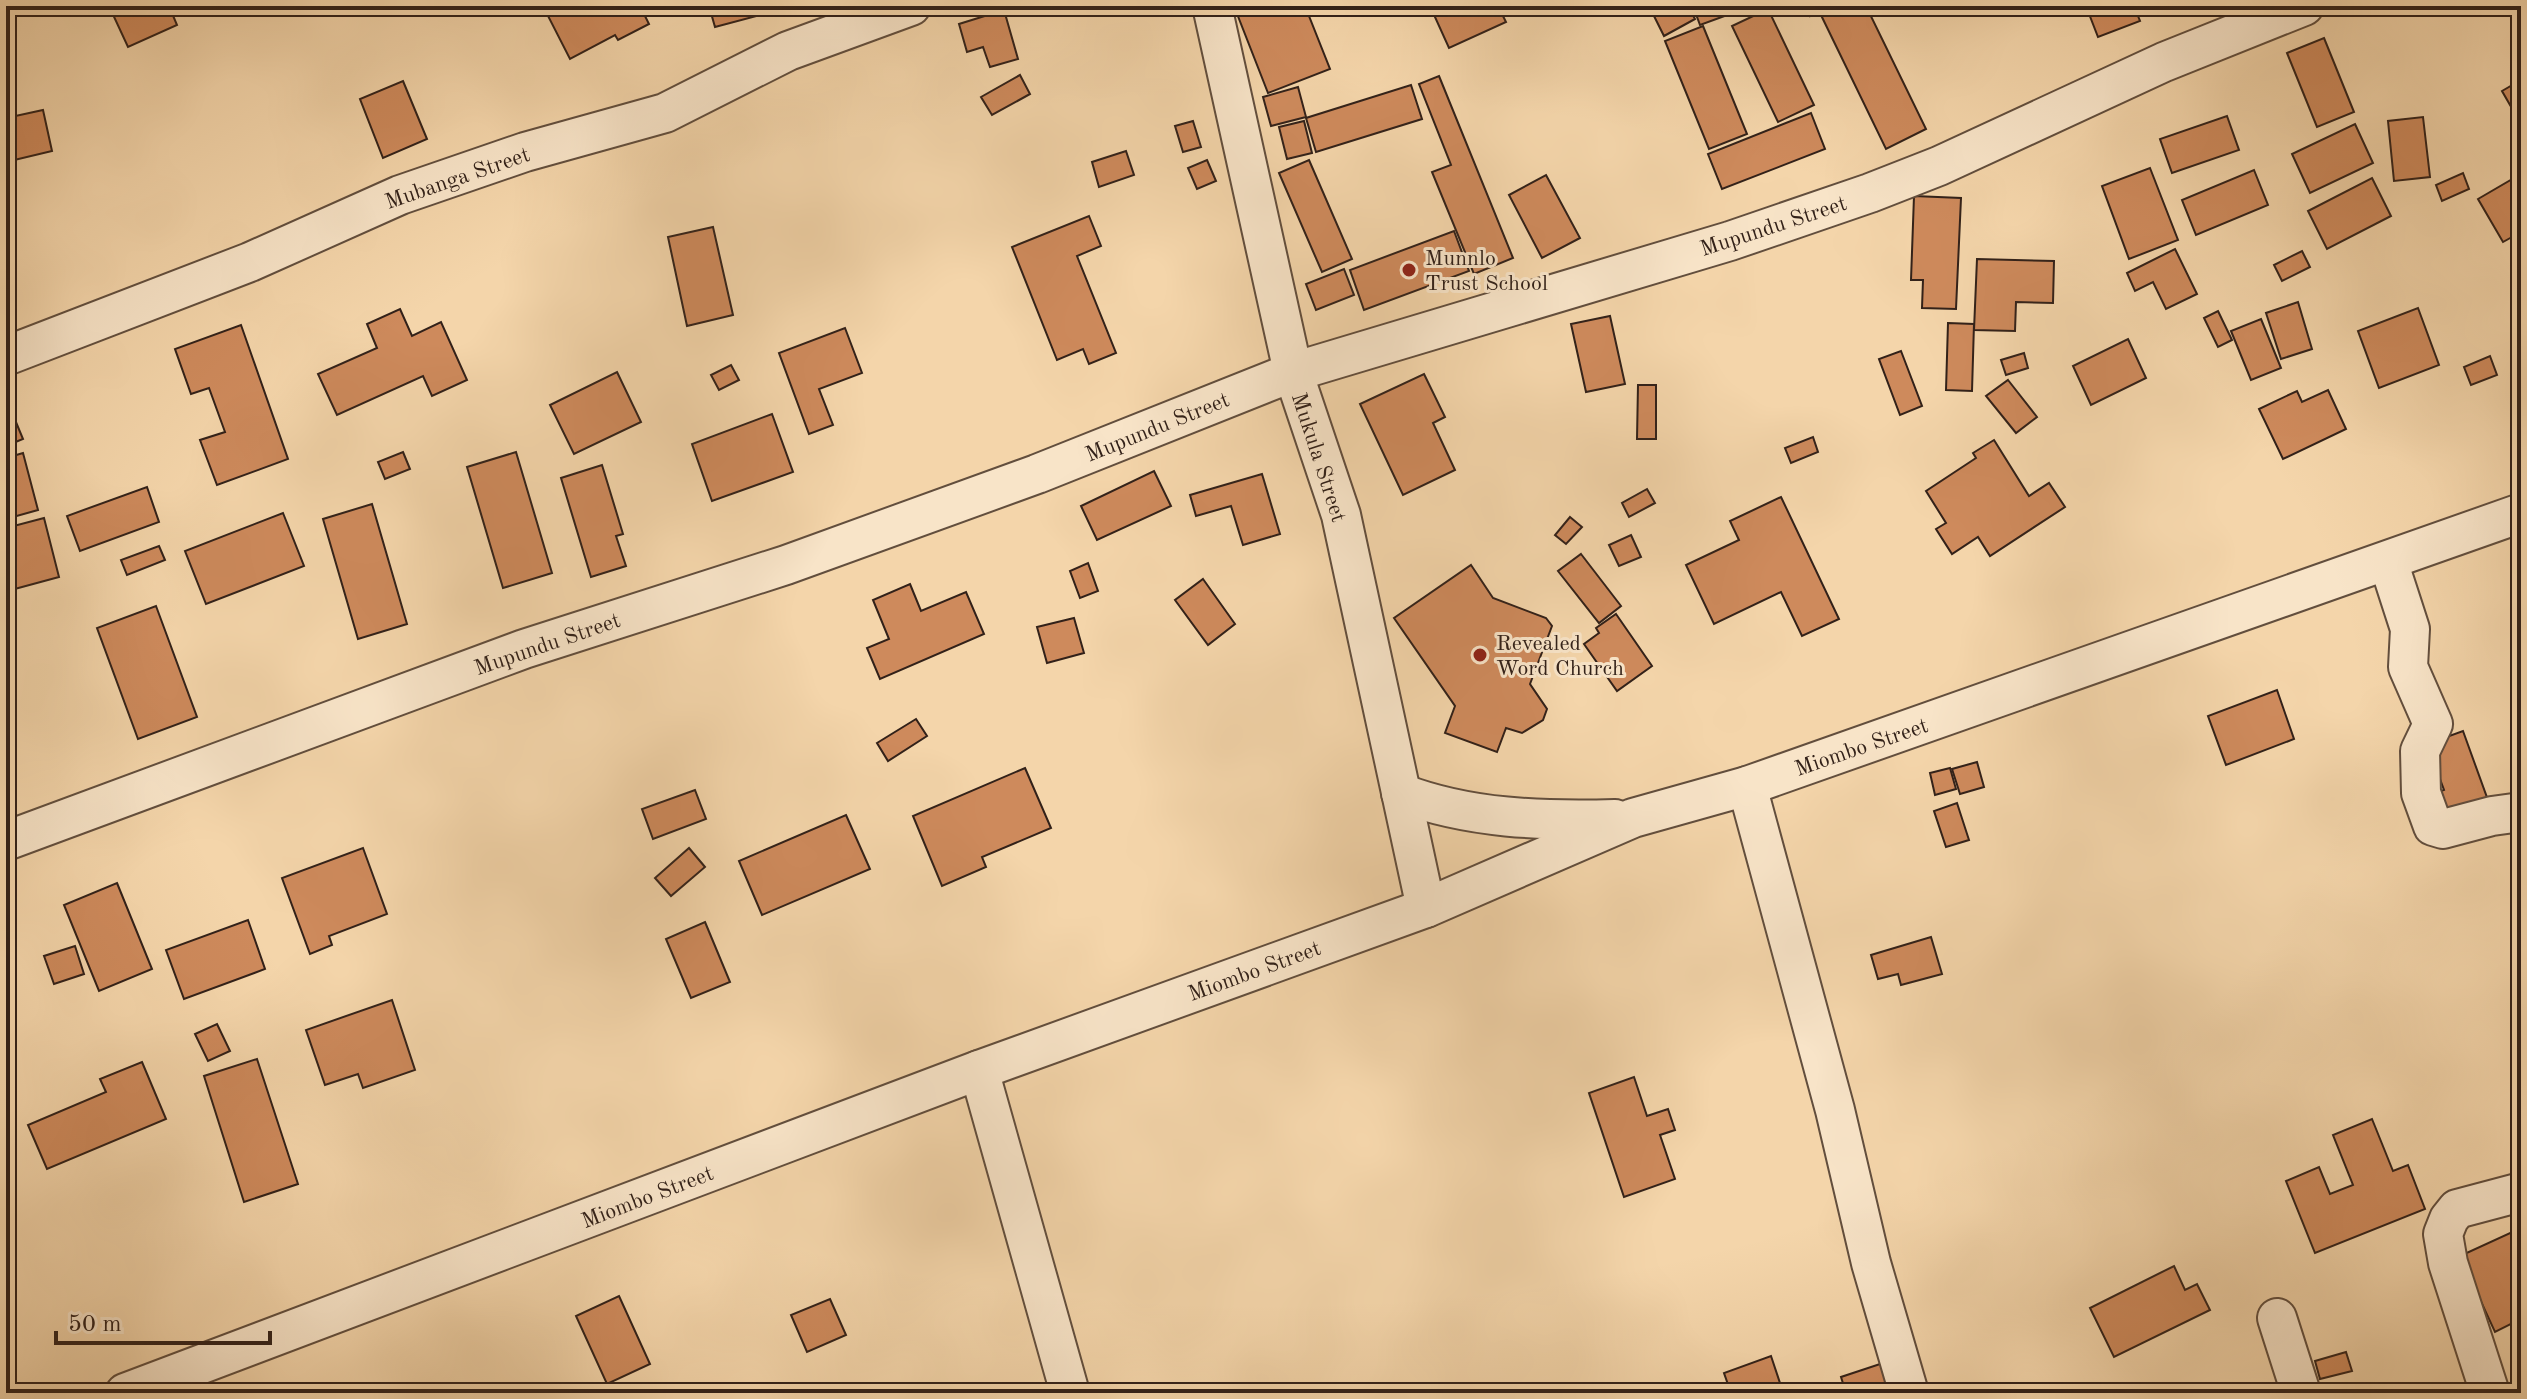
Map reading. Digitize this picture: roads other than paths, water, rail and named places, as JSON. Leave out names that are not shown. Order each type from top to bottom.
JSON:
[{"type":"street","name":"Mubanga Street","points":[[6,356],[250,262],[400,195],[525,152],[665,113],[788,51],[911,6]]},
{"type":"street","name":"Mukula Street","points":[[1212,6],[1293,372],[1341,515],[1426,908]]},
{"type":"street","name":"Mupundu Street","points":[[6,841],[524,649],[786,565],[1037,474],[1293,372],[1730,241],[1870,193],[1939,166],[2164,62],[2304,6]]},
{"type":"street","name":"Miombo Street","points":[[125,1393],[979,1070],[1426,908],[1633,818],[1747,786],[2521,513]]},
{"type":"street","points":[[2388,561],[2410,629],[2408,667],[2433,724],[2420,751],[2421,793],[2433,826],[2443,829],[2521,812]]},
{"type":"street","points":[[1747,786],[1835,1110],[1871,1263],[1909,1393]]},
{"type":"street","points":[[1401,793],[1421,801],[1498,816],[1543,820],[1633,818]]},
{"type":"street","points":[[979,1070],[1070,1393]]},
{"type":"street","points":[[2490,1393],[2448,1263],[2443,1234],[2457,1209],[2521,1192]]},
{"type":"street","points":[[2277,1318],[2301,1393]]},
{"type":"place","name":"Munnlo Trust School","points":[[1409,270]]},
{"type":"place","name":"Revealed Word Church","points":[[1480,655]]}]
